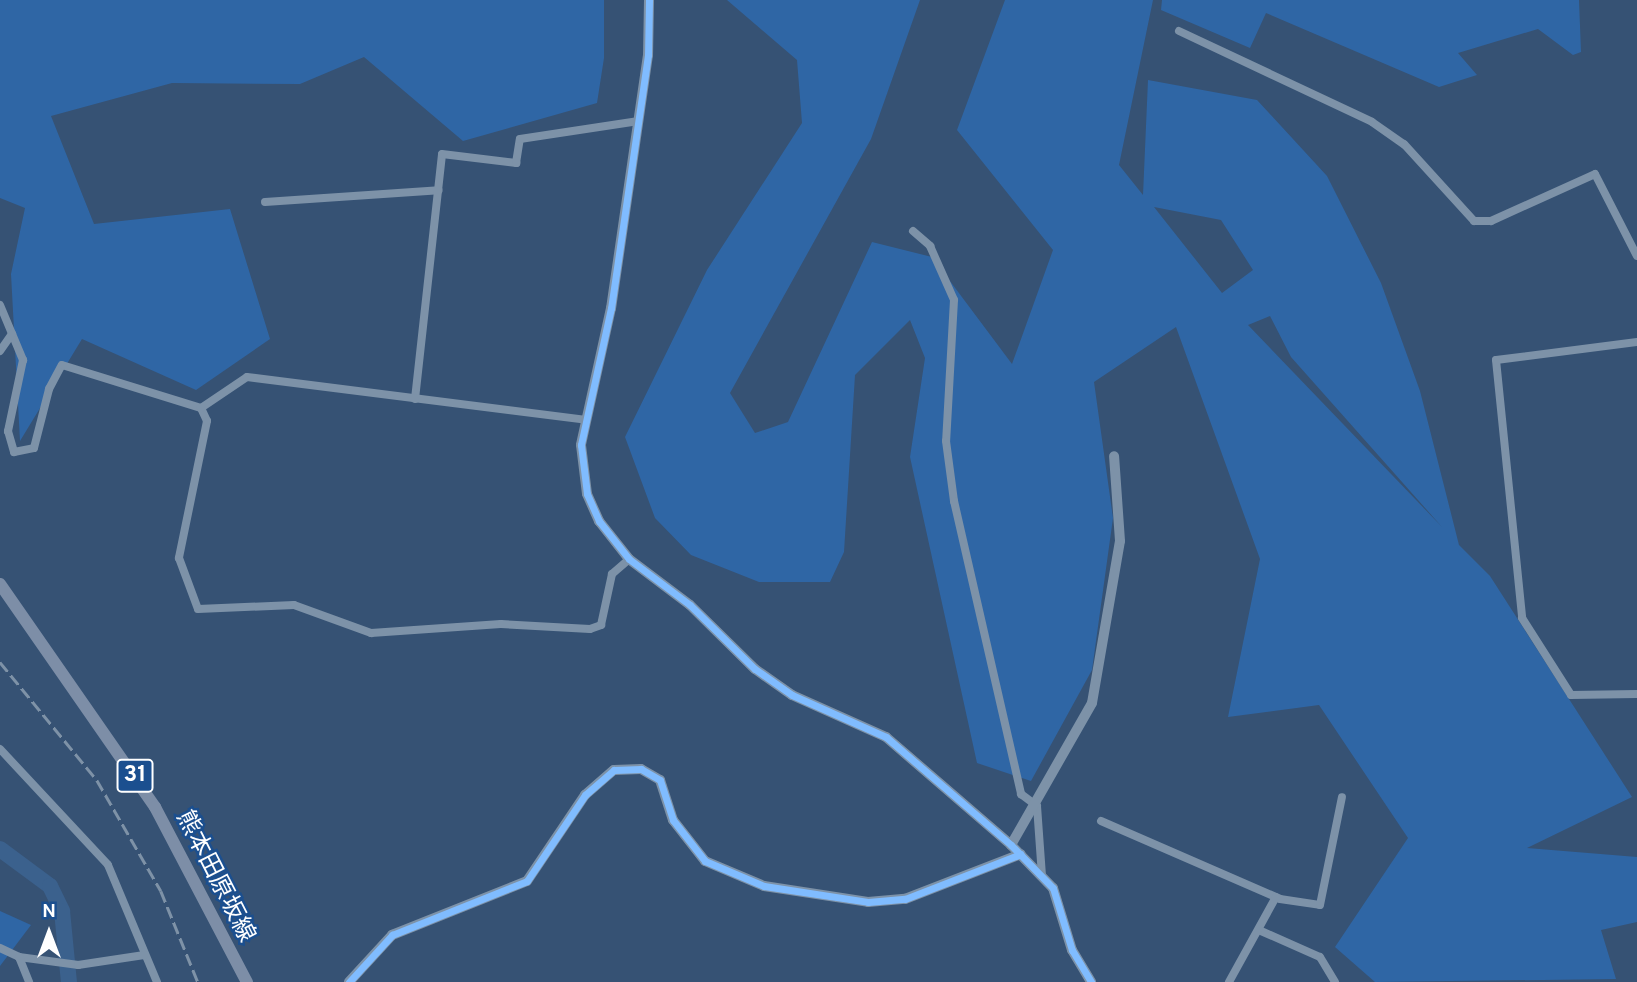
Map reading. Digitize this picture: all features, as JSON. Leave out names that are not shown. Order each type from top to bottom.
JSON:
[{"type":"main road","name":"熊本田原坂線","points":[[0,584],[155,807],[247,982]]},
{"type":"street","points":[[649,0],[639,121],[611,308],[586,420],[587,494],[629,559],[690,605],[755,669],[792,695],[886,737],[1021,854],[1042,875],[1059,899],[1072,950],[1091,982]]},
{"type":"street","points":[[1179,31],[1372,122],[1404,144],[1474,221],[1491,221],[1595,174],[1637,256]]},
{"type":"street","points":[[415,399],[442,154],[516,163],[520,139],[639,121]]},
{"type":"street","points":[[265,202],[439,190]]},
{"type":"street","points":[[913,231],[930,246],[954,300],[946,441],[954,501],[1021,794],[1037,806],[1042,875]]},
{"type":"street","points":[[0,305],[23,360],[8,430],[13,452],[34,448],[48,389],[62,365],[201,408],[207,421],[179,558],[198,609],[294,605],[371,633],[502,624],[590,629],[601,625],[612,574],[629,559]]},
{"type":"street","points":[[0,351],[12,334]]},
{"type":"street","points":[[1637,342],[1496,360],[1496,398],[1510,468],[1522,618],[1571,695],[1637,694]]},
{"type":"street","points":[[201,408],[247,376],[586,420]]},
{"type":"street","points":[[1011,845],[1077,739],[1099,673],[1120,541],[1114,456]]},
{"type":"street","points":[[0,749],[102,856],[134,916],[144,955],[157,982]]},
{"type":"street","points":[[349,982],[392,935],[527,881],[585,795],[614,770],[641,769],[660,780],[673,820],[705,861],[764,886],[868,902],[905,899],[1021,854]]},
{"type":"street","points":[[1101,821],[1276,897],[1320,905],[1342,797]]},
{"type":"street","points":[[1229,982],[1261,931],[1276,897]]},
{"type":"street","points":[[1261,931],[1320,957],[1335,982]]},
{"type":"street","points":[[0,948],[19,957],[78,965],[144,955]]},
{"type":"street","points":[[19,957],[29,982]]},
{"type":"shaded area","points":[[0,0],[604,0],[604,58],[597,103],[463,141],[364,57],[300,84],[172,83],[51,116],[94,224],[230,209],[270,339],[196,390],[82,339],[20,441],[11,274],[25,208],[0,198]]},
{"type":"shaded area","points":[[727,0],[920,0],[871,139],[730,393],[755,433],[788,422],[872,242],[932,257],[1012,364],[1053,250],[957,130],[1005,0],[1153,0],[1119,165],[1143,195],[1148,80],[1257,100],[1327,176],[1381,283],[1420,391],[1459,545],[1490,576],[1632,797],[1527,848],[1637,857],[1637,922],[1601,930],[1616,979],[1375,982],[1335,947],[1408,838],[1319,705],[1228,717],[1260,559],[1176,327],[1094,382],[1113,518],[1092,670],[1031,781],[977,763],[910,457],[925,358],[910,320],[855,375],[844,552],[830,582],[759,582],[691,555],[655,518],[625,437],[707,270],[802,123],[797,60]],"holes":[[[1154,207],[1221,220],[1253,270],[1222,293]],[[1270,316],[1291,357],[1442,527],[1248,325]]]},
{"type":"shaded area","points":[[1162,0],[1579,0],[1581,52],[1573,55],[1538,29],[1458,53],[1477,75],[1439,87],[1266,13],[1250,48],[1161,10]]},
{"type":"shaded area","points":[[0,911],[31,925],[0,966]]},
{"type":"waterway","points":[[0,849],[50,886],[62,911],[69,982]]},
{"type":"railway","points":[[0,662],[97,780],[161,891],[198,982]]},
{"type":"cycle path","points":[[649,0],[648,55],[611,308],[581,445],[587,494],[599,521],[629,559],[690,605],[755,669],[792,695],[886,737],[1011,845],[1053,888],[1072,950],[1091,982]]},
{"type":"cycle path","points":[[349,982],[392,935],[527,881],[585,795],[614,770],[641,769],[660,780],[673,820],[705,861],[764,886],[868,902],[905,899],[1021,854]]}]
